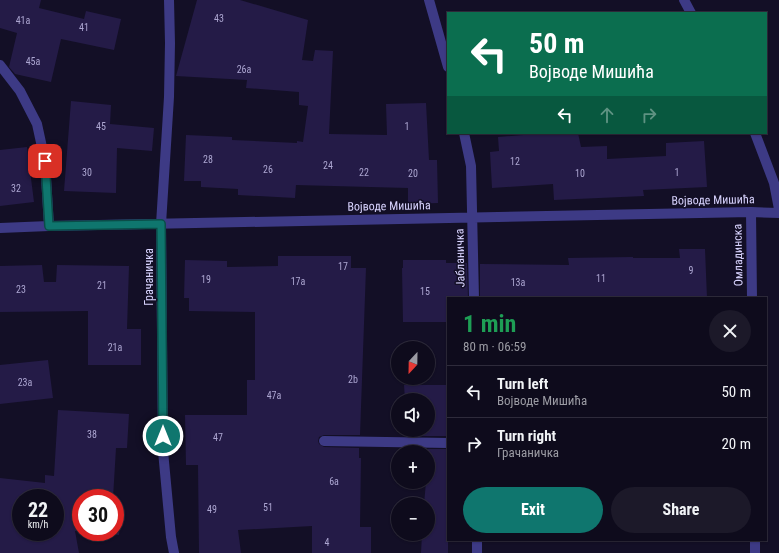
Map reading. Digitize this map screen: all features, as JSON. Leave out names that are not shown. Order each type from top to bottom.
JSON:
[{"type":"street","name":"Грачаничка","points":[[169,0],[169,97],[161,224],[163,451],[174,553]]},
{"type":"street","points":[[429,0],[447,63]]},
{"type":"street","points":[[684,0],[690,12]]},
{"type":"street","points":[[0,65],[20,91],[37,124],[45,161],[49,226]]},
{"type":"street","name":"Јабланичка","points":[[464,134],[470,166],[474,297]]},
{"type":"street","points":[[755,134],[774,183],[779,209]]},
{"type":"street","name":"Војводе Мишића","points":[[0,228],[472,217],[751,212],[779,213]]},
{"type":"street","name":"Омладинска","points":[[751,212],[752,297]]},
{"type":"street","points":[[324,441],[447,443]]},
{"type":"street","points":[[477,541],[477,553]]},
{"type":"street","points":[[755,541],[755,553]]},
{"type":"building","points":[[0,0],[41,0],[39,8],[84,19],[86,11],[121,19],[114,50],[61,39],[51,82],[15,74],[9,67],[17,33],[0,28]]},
{"type":"building","points":[[197,0],[240,0],[308,20],[302,60],[313,61],[315,50],[333,51],[329,134],[387,135],[386,104],[426,103],[429,160],[437,160],[438,203],[408,204],[408,188],[296,185],[295,198],[238,195],[238,189],[201,187],[201,181],[184,181],[186,135],[232,137],[232,140],[303,142],[308,106],[299,105],[299,92],[246,88],[247,80],[176,76]]},
{"type":"building","points":[[71,101],[111,105],[110,124],[154,128],[152,151],[117,148],[116,193],[64,191]]},
{"type":"building","points":[[535,134],[578,134],[581,147],[607,146],[607,159],[666,156],[666,143],[704,141],[707,187],[643,190],[644,196],[554,200],[553,184],[492,188],[490,152],[499,151],[498,137]]},
{"type":"building","points":[[27,147],[34,202],[0,206],[0,150]]},
{"type":"building","points":[[679,249],[705,249],[707,297],[480,297],[480,264],[569,265],[568,258],[680,258]]},
{"type":"building","points":[[278,256],[351,256],[351,268],[366,268],[360,435],[324,435],[319,437],[318,441],[319,444],[324,447],[359,448],[359,458],[361,458],[360,527],[371,527],[371,553],[312,553],[312,526],[238,530],[241,553],[199,553],[198,465],[186,465],[185,415],[247,415],[247,380],[255,380],[255,312],[189,311],[189,298],[184,298],[185,260],[227,261],[227,267],[278,266]]},
{"type":"building","points":[[403,260],[446,260],[446,263],[467,263],[468,297],[446,298],[447,322],[403,322]]},
{"type":"building","points":[[42,265],[44,282],[56,282],[57,265],[129,266],[127,329],[141,329],[141,365],[88,365],[88,311],[0,312],[0,266]]},
{"type":"building","points":[[48,360],[53,398],[0,404],[0,365]]},
{"type":"building","points":[[404,385],[447,385],[447,436],[435,436],[435,393],[405,393]]},
{"type":"building","points":[[58,410],[129,414],[127,448],[116,448],[114,489],[72,489],[72,541],[77,541],[79,553],[0,553],[0,478],[45,483],[45,475],[54,476]]},
{"type":"building","points":[[435,449],[447,449],[448,553],[421,553],[422,541],[435,541],[435,497],[425,497],[425,489],[435,489]]},
{"type":"route","points":[[45,161],[49,226],[161,224],[163,436]]}]
